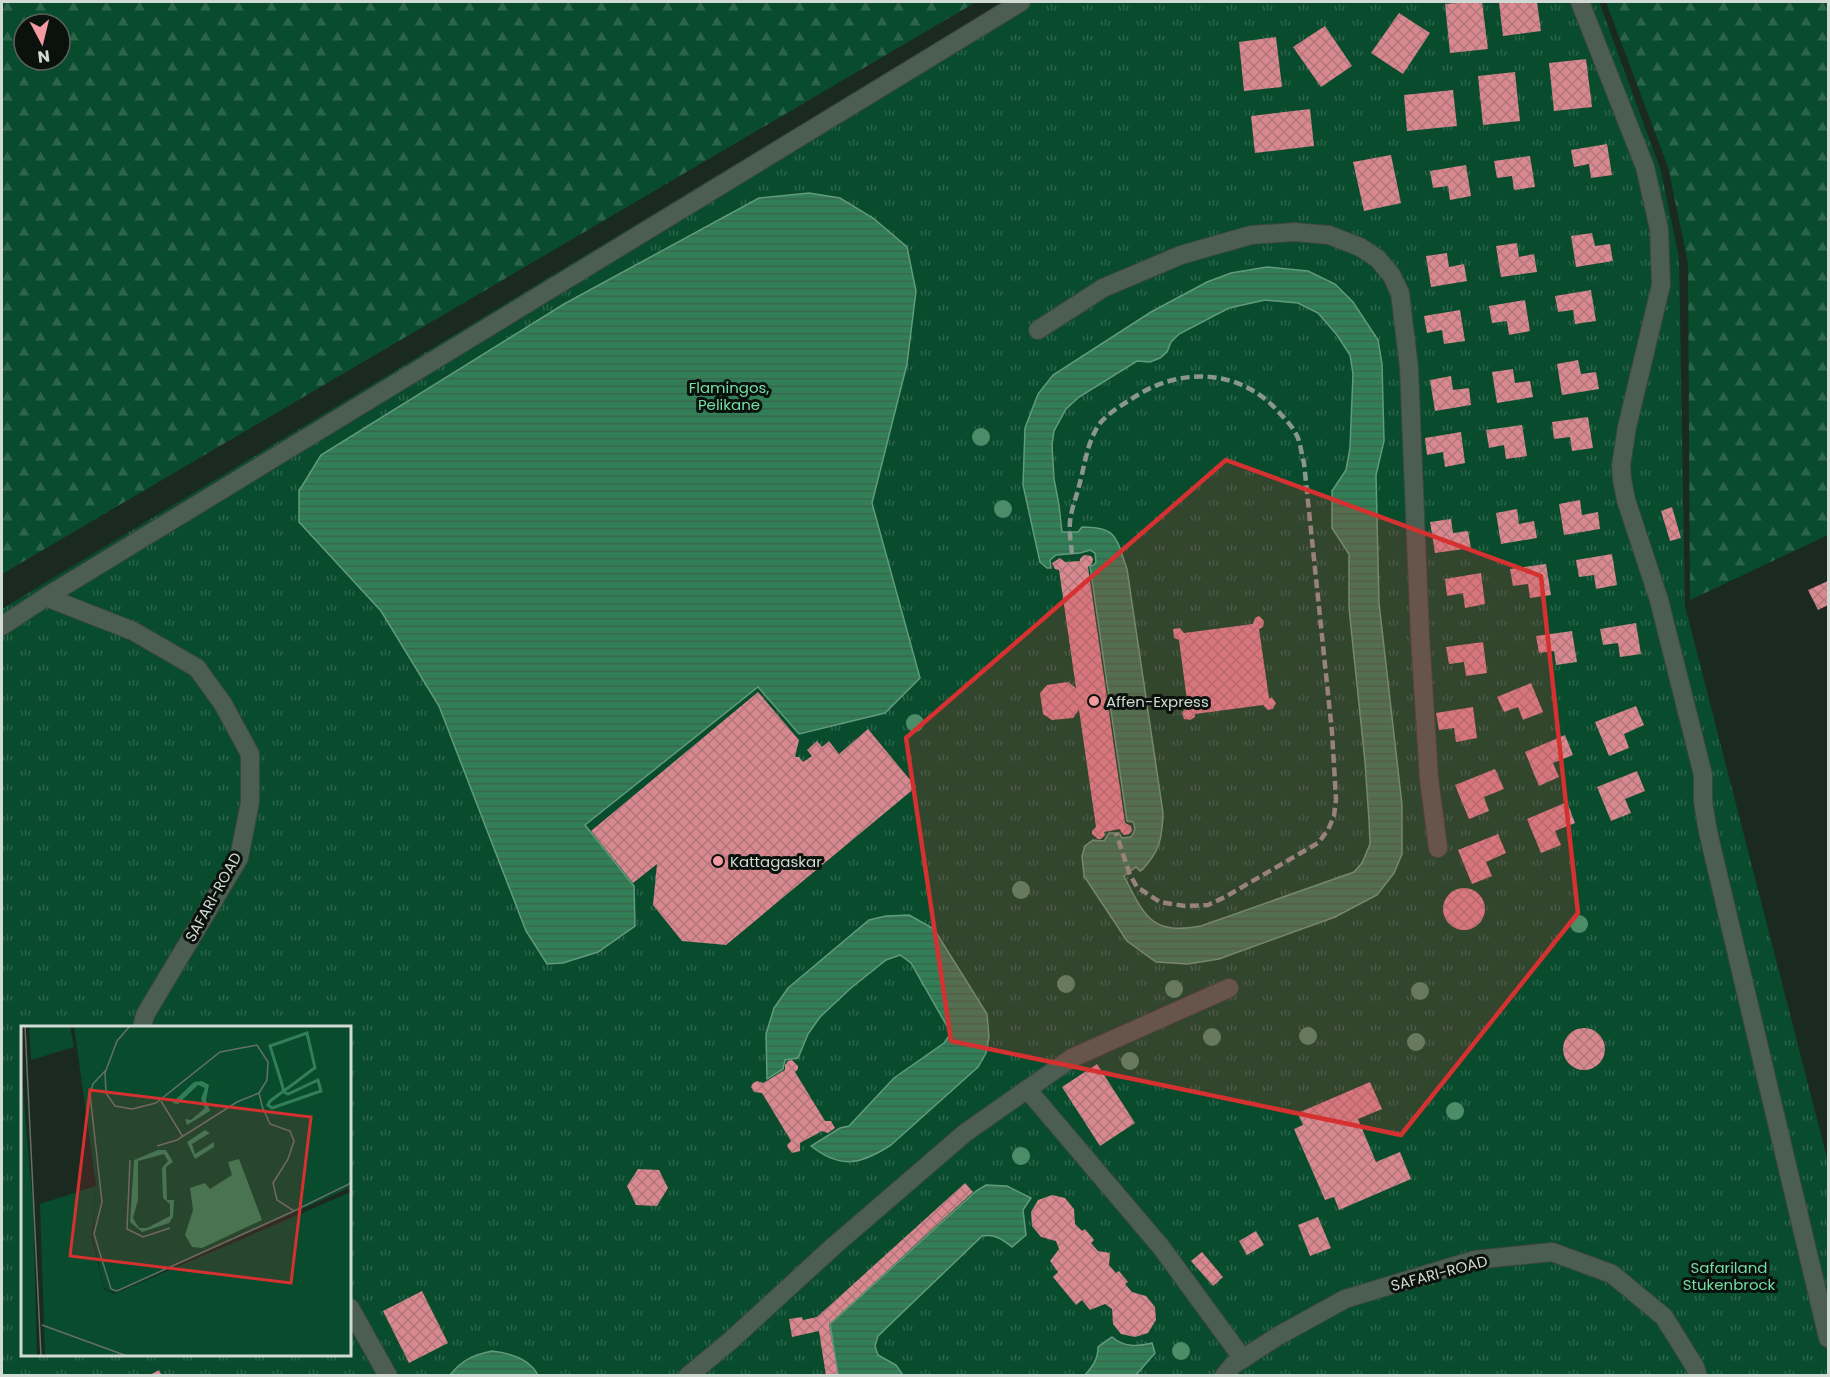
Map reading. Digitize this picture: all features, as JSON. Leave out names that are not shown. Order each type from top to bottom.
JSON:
[{"type":"lane","points":[[2,626],[1021,2]]},
{"type":"lane","points":[[1580,2],[1645,167],[1659,229],[1661,285],[1627,427],[1621,465],[1622,479],[1626,500],[1659,600],[1703,775],[1703,802],[1708,832],[1828,1338]]},
{"type":"lane","points":[[1038,330],[1103,288],[1181,255],[1251,235],[1287,231],[1329,235],[1360,247],[1378,259],[1392,276],[1400,293],[1409,368],[1420,636],[1429,779],[1438,848]]},
{"type":"lane","name":"SAFARI-ROAD","points":[[46,597],[133,631],[197,668],[222,704],[250,754],[250,802],[239,858],[145,1015],[142,1026]]},
{"type":"lane","points":[[688,1376],[965,1133],[1072,1058],[1229,988]]},
{"type":"lane","points":[[1027,1089],[1161,1247],[1243,1359]]},
{"type":"lane","name":"SAFARI-ROAD","points":[[1224,1376],[1233,1365],[1278,1336],[1345,1299],[1474,1260],[1552,1252],[1612,1274],[1664,1317],[1695,1367],[1698,1376]]},
{"type":"lane","points":[[351,1310],[388,1376]]},
{"type":"highlighted area","points":[[1226,460],[1541,576],[1578,913],[1401,1135],[951,1041],[906,738]]},
{"type":"green space","points":[[2,2],[976,2],[2,574]]},
{"type":"green space","points":[[1003,2],[1599,2],[1661,171],[1679,258],[1685,606],[1828,1162],[1828,1375],[2,1376],[2,609]]},
{"type":"green space","points":[[1606,2],[1828,2],[1828,535],[1690,600],[1688,263],[1668,167]]},
{"type":"shaded area","points":[[809,193],[840,198],[873,218],[907,247],[916,291],[907,364],[872,503],[920,678],[885,713],[799,734],[758,687],[585,825],[634,886],[635,926],[598,952],[563,963],[547,964],[526,931],[439,706],[381,611],[299,522],[299,491],[321,455],[564,304],[759,198]]},
{"type":"shaded area","points":[[1267,267],[1308,271],[1335,284],[1353,302],[1378,340],[1382,364],[1384,441],[1376,475],[1379,603],[1402,805],[1402,854],[1394,873],[1377,895],[1335,917],[1219,959],[1188,964],[1156,962],[1127,941],[1084,876],[1082,856],[1085,846],[1093,840],[1104,841],[1109,833],[1119,833],[1122,838],[1131,837],[1135,826],[1133,822],[1127,821],[1090,566],[1096,562],[1095,553],[1090,550],[1056,555],[1050,560],[1051,568],[1047,568],[1040,562],[1023,485],[1025,428],[1038,394],[1053,375],[1151,312],[1207,282],[1231,273]],"holes":[[[1265,300],[1298,303],[1318,313],[1337,335],[1350,355],[1353,374],[1350,448],[1346,470],[1332,491],[1332,528],[1349,554],[1349,608],[1365,762],[1370,844],[1362,863],[1354,872],[1201,926],[1171,928],[1160,925],[1144,912],[1124,876],[1136,867],[1142,870],[1153,857],[1161,837],[1163,813],[1127,569],[1117,542],[1109,532],[1103,529],[1082,527],[1078,532],[1062,532],[1054,479],[1052,445],[1054,431],[1066,409],[1079,397],[1137,361],[1150,362],[1160,358],[1179,334],[1229,308]]]},
{"type":"shaded area","points":[[909,915],[934,929],[987,1014],[989,1037],[986,1053],[978,1067],[891,1145],[870,1157],[850,1162],[841,1161],[811,1146],[840,1128],[849,1126],[894,1078],[944,1043],[949,1036],[948,1028],[911,963],[900,955],[886,960],[851,988],[820,1017],[808,1034],[798,1058],[785,1060],[783,1069],[767,1079],[766,1034],[774,1008],[788,988],[869,920],[886,916]]},
{"type":"shaded area","points":[[986,1185],[1007,1186],[1031,1198],[1023,1210],[1026,1235],[1012,1247],[998,1238],[982,1236],[878,1336],[875,1346],[878,1355],[896,1365],[903,1375],[838,1375],[830,1324],[976,1191]]},
{"type":"shaded area","points":[[1112,1337],[1121,1343],[1131,1345],[1152,1343],[1155,1353],[1136,1375],[1085,1375],[1094,1362],[1098,1347]]},
{"type":"shaded area","points":[[492,1351],[506,1353],[524,1360],[538,1375],[450,1375],[468,1359]]},
{"type":"building","points":[[1482,2],[1488,49],[1450,53],[1445,4]]},
{"type":"building","points":[[1499,2],[1537,2],[1541,31],[1503,36]]},
{"type":"building","points":[[1399,13],[1430,33],[1403,74],[1371,53]]},
{"type":"building","points":[[1325,26],[1352,66],[1321,87],[1293,47]]},
{"type":"building","points":[[1276,37],[1282,87],[1244,91],[1239,42]]},
{"type":"building","points":[[1586,59],[1592,107],[1554,111],[1549,63]]},
{"type":"building","points":[[1515,72],[1520,121],[1483,125],[1478,76]]},
{"type":"building","points":[[1453,90],[1457,126],[1407,131],[1404,95]]},
{"type":"building","points":[[1310,109],[1314,146],[1255,153],[1251,116]]},
{"type":"building","points":[[1607,144],[1612,175],[1591,178],[1589,164],[1574,167],[1571,150]]},
{"type":"building","points":[[1391,155],[1401,203],[1364,211],[1353,162]]},
{"type":"building","points":[[1530,156],[1535,187],[1514,190],[1512,176],[1497,178],[1494,161]]},
{"type":"building","points":[[1466,165],[1471,196],[1450,200],[1448,186],[1433,188],[1430,171]]},
{"type":"building","points":[[1592,233],[1595,246],[1610,244],[1613,261],[1576,267],[1571,236]]},
{"type":"building","points":[[1517,243],[1519,257],[1534,254],[1537,272],[1501,277],[1496,246]]},
{"type":"building","points":[[1447,253],[1449,267],[1464,264],[1467,281],[1431,287],[1426,256]]},
{"type":"building","points":[[1591,290],[1596,321],[1575,324],[1573,310],[1558,312],[1555,296]]},
{"type":"building","points":[[1525,300],[1530,331],[1509,335],[1507,321],[1492,323],[1489,306]]},
{"type":"building","points":[[1460,310],[1465,341],[1444,344],[1442,330],[1427,333],[1424,316]]},
{"type":"building","points":[[1578,360],[1581,374],[1596,372],[1599,389],[1562,395],[1557,364]]},
{"type":"building","points":[[1513,369],[1515,383],[1530,381],[1533,397],[1497,403],[1492,372]]},
{"type":"building","points":[[1451,376],[1453,390],[1469,388],[1471,405],[1435,411],[1430,380]]},
{"type":"building","points":[[1588,417],[1593,448],[1572,451],[1570,437],[1554,439],[1552,422]]},
{"type":"building","points":[[1522,425],[1527,456],[1506,459],[1504,445],[1489,448],[1486,430]]},
{"type":"building","points":[[1461,432],[1465,463],[1445,467],[1443,452],[1427,455],[1425,438]]},
{"type":"building","points":[[1580,500],[1582,515],[1598,512],[1600,529],[1564,535],[1559,504]]},
{"type":"building","points":[[1672,507],[1681,538],[1670,541],[1661,511]]},
{"type":"building","points":[[1517,509],[1519,524],[1534,521],[1537,538],[1501,544],[1496,513]]},
{"type":"building","points":[[1451,519],[1453,533],[1468,531],[1471,548],[1435,553],[1430,522]]},
{"type":"building","points":[[1612,554],[1617,585],[1596,589],[1594,575],[1579,577],[1576,560]]},
{"type":"building","points":[[1084,555],[1091,556],[1093,559],[1092,564],[1088,567],[1125,823],[1131,826],[1132,831],[1124,835],[1120,829],[1104,832],[1105,835],[1101,839],[1092,834],[1096,827],[1079,710],[1073,718],[1052,720],[1043,714],[1040,693],[1047,685],[1068,682],[1076,688],[1059,570],[1055,569],[1052,563],[1060,558],[1065,562],[1080,561]]},
{"type":"building","points":[[1546,564],[1551,595],[1530,598],[1528,584],[1513,586],[1510,569]]},
{"type":"building","points":[[1481,573],[1485,604],[1465,608],[1463,593],[1447,596],[1445,579]]},
{"type":"building","points":[[1828,581],[1828,605],[1818,610],[1808,590]]},
{"type":"building","points":[[1259,616],[1264,621],[1263,627],[1259,629],[1269,698],[1276,703],[1273,709],[1268,710],[1263,705],[1195,714],[1195,717],[1190,720],[1184,719],[1182,713],[1188,708],[1179,640],[1174,638],[1173,629],[1180,628],[1184,633],[1253,624],[1255,618]]},
{"type":"building","points":[[1636,623],[1641,654],[1620,657],[1618,643],[1603,645],[1600,629]]},
{"type":"building","points":[[1572,631],[1577,662],[1556,665],[1554,651],[1539,653],[1536,636]]},
{"type":"building","points":[[1483,642],[1487,673],[1466,676],[1464,662],[1449,664],[1446,647]]},
{"type":"building","points":[[1531,683],[1543,712],[1523,720],[1518,707],[1504,712],[1497,697]]},
{"type":"building","points":[[758,692],[799,740],[795,757],[799,757],[803,762],[812,756],[807,750],[817,741],[822,747],[829,741],[839,754],[868,729],[916,787],[726,945],[682,941],[653,905],[657,864],[633,883],[591,831]]},
{"type":"building","points":[[1636,706],[1644,725],[1624,734],[1629,748],[1609,756],[1595,722]]},
{"type":"building","points":[[1473,707],[1477,738],[1456,742],[1454,728],[1439,730],[1436,713]]},
{"type":"building","points":[[1565,735],[1573,755],[1553,763],[1559,777],[1539,786],[1525,752]]},
{"type":"building","points":[[1495,769],[1504,789],[1484,797],[1489,811],[1469,819],[1455,785]]},
{"type":"building","points":[[1637,771],[1645,791],[1625,799],[1631,813],[1611,821],[1597,787]]},
{"type":"building","points":[[1567,802],[1575,823],[1555,831],[1561,845],[1541,853],[1527,819]]},
{"type":"building","points":[[1498,834],[1506,853],[1486,862],[1492,876],[1472,884],[1458,850]]},
{"type":"building","points":[[1464,888],[1479,894],[1485,909],[1479,924],[1464,930],[1449,924],[1443,909],[1449,894]]},
{"type":"building","points":[[1584,1028],[1599,1034],[1605,1049],[1599,1064],[1584,1070],[1569,1064],[1563,1049],[1569,1034]]},
{"type":"building","points":[[792,1060],[798,1066],[795,1072],[825,1121],[831,1121],[835,1128],[828,1133],[822,1131],[800,1143],[800,1151],[792,1153],[787,1145],[791,1141],[762,1093],[754,1092],[751,1087],[757,1081],[763,1083],[785,1070],[785,1065]]},
{"type":"building","points":[[1097,1064],[1135,1123],[1100,1146],[1062,1087]]},
{"type":"building","points":[[1370,1082],[1382,1109],[1358,1119],[1376,1162],[1400,1152],[1411,1179],[1339,1210],[1334,1197],[1325,1200],[1294,1129],[1303,1125],[1298,1113]]},
{"type":"building","points":[[638,1169],[659,1170],[668,1188],[657,1206],[636,1205],[627,1186]]},
{"type":"building","points":[[965,1183],[973,1192],[829,1324],[838,1376],[826,1376],[819,1331],[792,1337],[789,1319],[802,1317],[803,1320],[817,1317]]},
{"type":"building","points":[[1052,1195],[1065,1198],[1074,1209],[1075,1224],[1082,1231],[1085,1229],[1094,1240],[1091,1243],[1098,1251],[1110,1253],[1109,1265],[1116,1273],[1119,1271],[1128,1282],[1125,1284],[1132,1292],[1146,1296],[1155,1307],[1156,1320],[1148,1333],[1135,1337],[1121,1334],[1113,1324],[1112,1309],[1105,1304],[1090,1310],[1082,1300],[1076,1305],[1053,1277],[1058,1272],[1050,1261],[1059,1249],[1056,1241],[1041,1237],[1032,1226],[1031,1212],[1038,1200]]},
{"type":"building","points":[[1318,1217],[1331,1248],[1310,1256],[1298,1225]]},
{"type":"building","points":[[1256,1231],[1264,1245],[1247,1255],[1239,1241]]},
{"type":"building","points":[[1202,1252],[1223,1277],[1213,1286],[1191,1261]]},
{"type":"building","points":[[422,1291],[448,1343],[409,1363],[383,1311]]},
{"type":"building","points":[[159,1370],[162,1376],[148,1376]]},
{"type":"railway","points":[[1072,554],[1071,518],[1092,437],[1101,422],[1122,405],[1148,389],[1185,378],[1223,379],[1242,385],[1259,395],[1275,408],[1295,432],[1304,463],[1332,732],[1336,799],[1334,816],[1328,830],[1318,843],[1225,897],[1208,905],[1185,906],[1160,902],[1137,887],[1130,875],[1116,833]]},
{"type":"place","name":"Affen-Express","points":[[1094,701]]},
{"type":"place","name":"Kattagaskar","points":[[718,861]]},
{"type":"park label","name":"Flamingos, Pelikane","points":[[729,396]]},
{"type":"park label","name":"Safariland Stukenbrock","points":[[1729,1276]]}]
